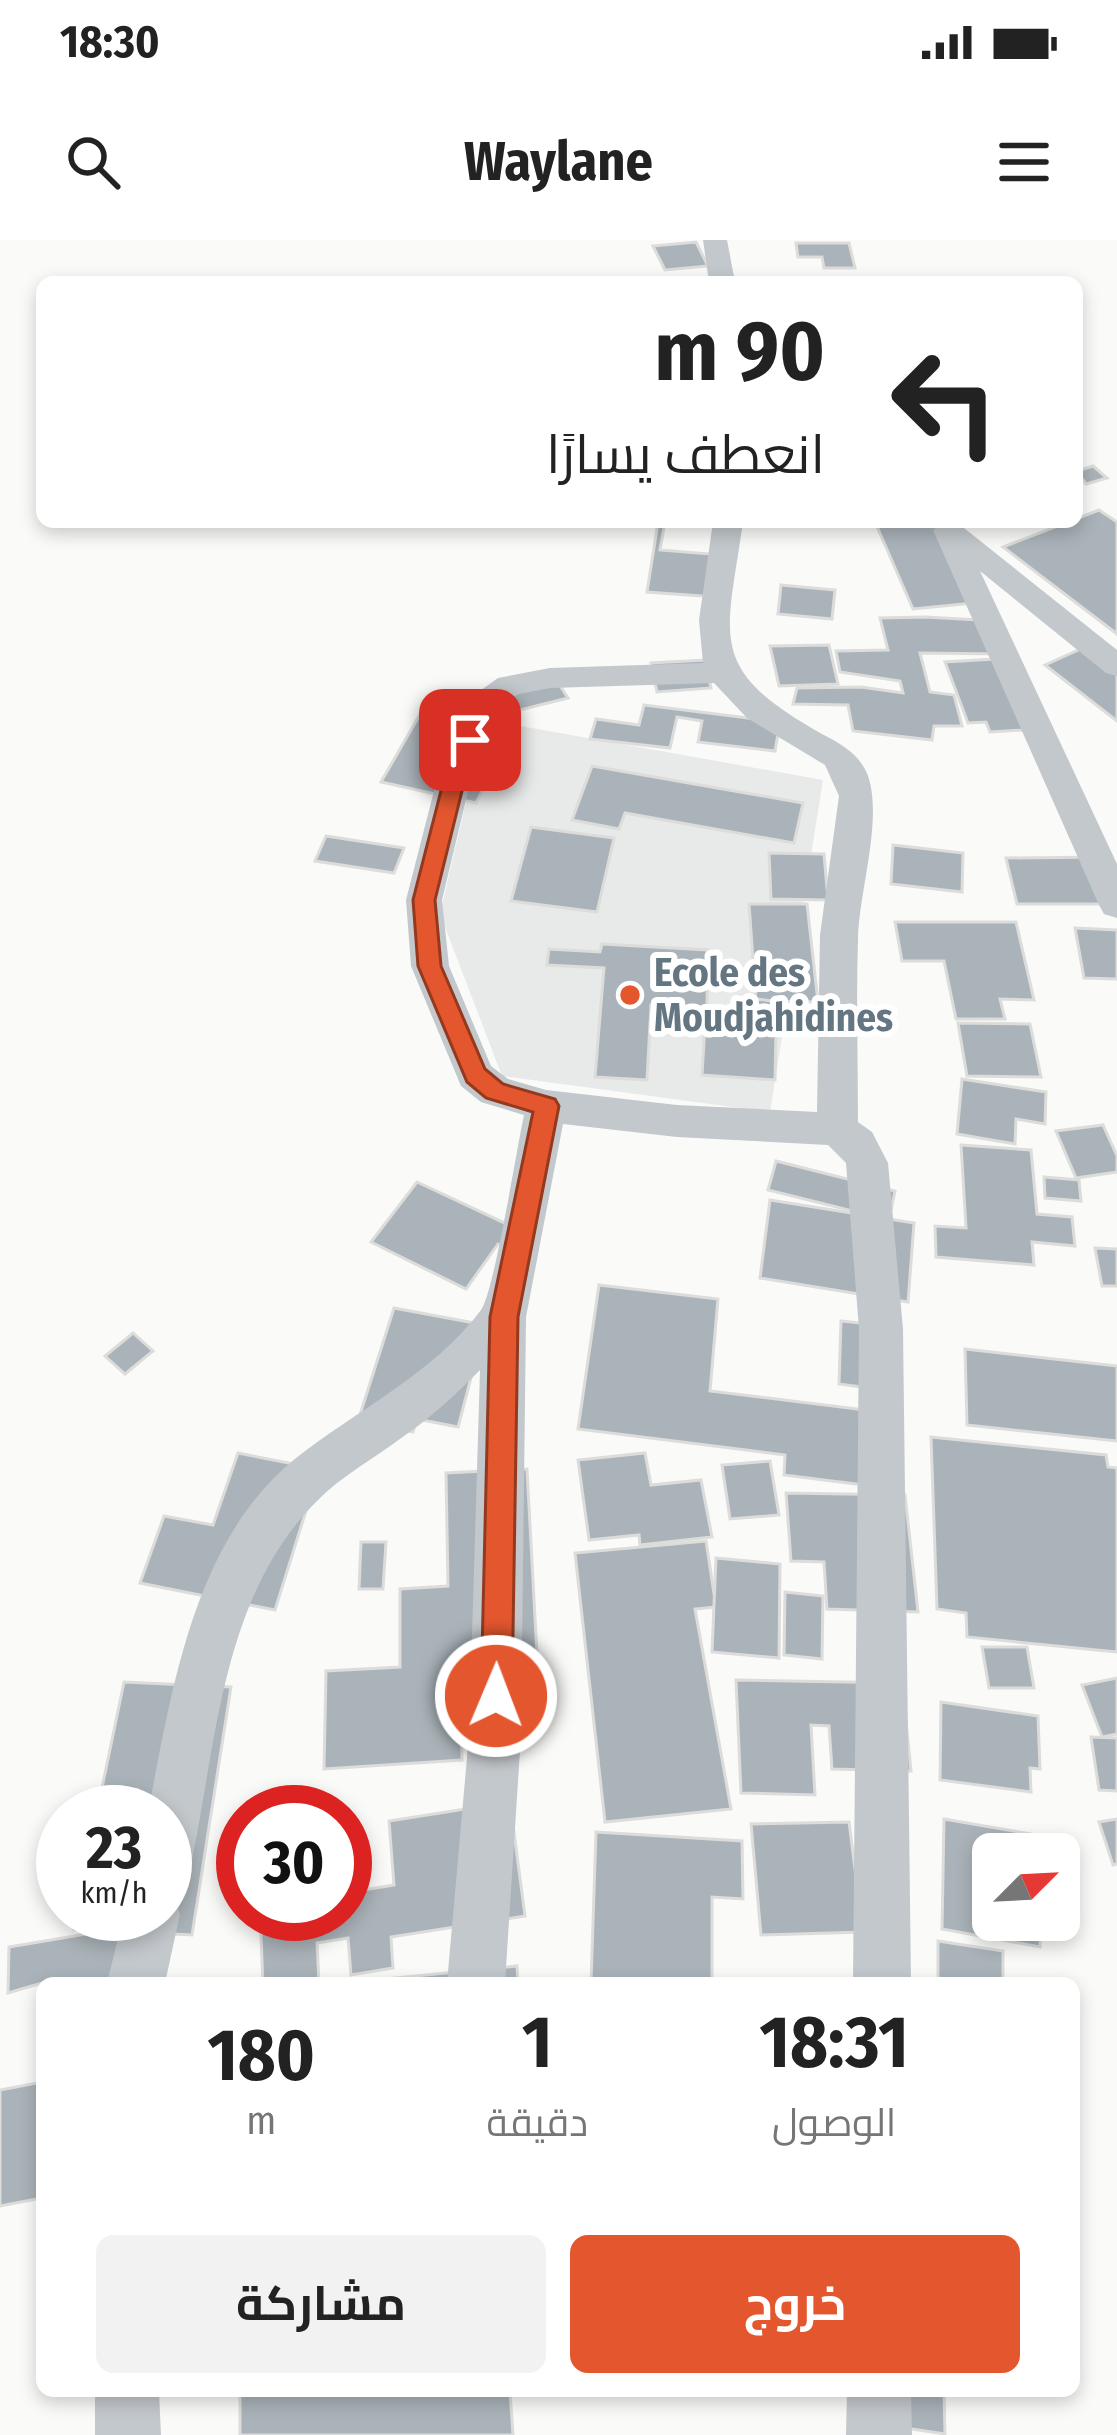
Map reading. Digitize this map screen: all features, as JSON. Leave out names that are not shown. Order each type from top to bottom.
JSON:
[{"type":"street","points":[[715,240],[721,276]]},
{"type":"street","points":[[727,528],[715,652],[723,673],[742,695],[837,757],[852,780],[854,822],[838,935],[837,1129]]},
{"type":"street","points":[[944,528],[1061,774],[1117,905]]},
{"type":"street","points":[[945,528],[1117,666]]},
{"type":"street","points":[[723,673],[612,672],[550,678],[510,686],[487,698],[453,783],[424,900],[430,966],[475,1075],[495,1091],[546,1106],[677,1121],[837,1129],[857,1144],[867,1163],[881,1329],[882,1977]]},
{"type":"street","points":[[476,1977],[495,1735],[504,1317],[546,1106]]},
{"type":"street","points":[[181,1785],[217,1619],[266,1525],[297,1488],[340,1452],[409,1406],[504,1317]]},
{"type":"street","points":[[137,1977],[146,1941]]},
{"type":"street","points":[[127,2397],[128,2435]]},
{"type":"street","points":[[879,2397],[879,2435]]},
{"type":"shaded area","name":"Ecole des Moudjahidines","points":[[504,723],[823,780],[770,1112],[502,1076],[440,914],[465,806]]},
{"type":"building","points":[[696,242],[708,266],[665,270],[653,246]]},
{"type":"building","points":[[796,243],[849,243],[855,268],[824,268],[822,257],[798,257]]},
{"type":"building","points":[[1093,466],[1107,478],[1086,484],[1083,469]]},
{"type":"building","points":[[1099,510],[1117,522],[1117,634],[1003,547],[1052,528],[1083,528],[1083,516]]},
{"type":"building","points":[[657,528],[664,528],[660,550],[736,556],[729,598],[647,592]]},
{"type":"building","points":[[878,528],[946,528],[984,602],[913,609]]},
{"type":"building","points":[[781,585],[835,590],[832,619],[778,614]]},
{"type":"building","points":[[880,618],[996,621],[1006,654],[920,653],[930,692],[954,695],[962,726],[934,726],[932,740],[853,731],[848,705],[793,704],[797,688],[861,687],[903,693],[900,681],[840,672],[836,651],[888,650]]},
{"type":"building","points":[[829,645],[838,684],[779,686],[770,646]]},
{"type":"building","points":[[1085,647],[1117,671],[1117,721],[1045,665]]},
{"type":"building","points":[[1012,658],[1041,729],[990,732],[986,722],[968,723],[945,662]]},
{"type":"building","points":[[705,660],[711,688],[657,692],[651,663]]},
{"type":"building","points":[[550,670],[568,698],[512,712],[496,684]]},
{"type":"building","points":[[644,705],[780,722],[775,751],[698,742],[702,721],[677,717],[670,748],[590,739],[596,719],[639,725]]},
{"type":"building","points":[[423,709],[514,728],[476,803],[381,782]]},
{"type":"building","points":[[592,766],[803,803],[794,843],[625,813],[619,829],[572,820]]},
{"type":"building","points":[[531,827],[614,838],[597,912],[511,901]]},
{"type":"building","points":[[326,836],[404,848],[394,873],[315,861]]},
{"type":"building","points":[[893,845],[963,853],[962,892],[891,884]]},
{"type":"building","points":[[769,853],[824,854],[828,900],[771,899]]},
{"type":"building","points":[[1101,857],[1115,904],[1017,904],[1006,858]]},
{"type":"building","points":[[749,904],[807,904],[818,1002],[756,1001]]},
{"type":"building","points":[[895,922],[1016,922],[1034,1000],[1000,999],[1005,1019],[956,1019],[944,961],[902,961]]},
{"type":"building","points":[[1075,928],[1117,930],[1117,979],[1084,978]]},
{"type":"building","points":[[602,944],[708,950],[707,1008],[651,1005],[647,1080],[595,1077],[604,968],[547,965],[549,949],[600,952]]},
{"type":"building","points":[[740,996],[783,1003],[779,1027],[736,1020]]},
{"type":"building","points":[[958,1023],[1030,1024],[1041,1077],[967,1076]]},
{"type":"building","points":[[705,1025],[776,1030],[775,1080],[702,1075]]},
{"type":"building","points":[[962,1079],[1046,1092],[1045,1124],[1016,1119],[1015,1144],[957,1134]]},
{"type":"building","points":[[1103,1125],[1117,1156],[1117,1172],[1076,1178],[1056,1131]]},
{"type":"building","points":[[961,1145],[1031,1150],[1037,1214],[1072,1217],[1075,1246],[1032,1242],[1034,1265],[936,1257],[935,1226],[966,1228]]},
{"type":"building","points":[[776,1161],[895,1191],[889,1220],[768,1190]]},
{"type":"building","points":[[1044,1177],[1079,1180],[1081,1201],[1045,1198]]},
{"type":"building","points":[[417,1182],[526,1233],[514,1251],[498,1244],[466,1289],[371,1242]]},
{"type":"building","points":[[770,1200],[914,1223],[908,1302],[760,1278]]},
{"type":"building","points":[[1095,1248],[1117,1249],[1117,1286],[1102,1286]]},
{"type":"building","points":[[599,1285],[718,1299],[710,1391],[898,1414],[896,1489],[784,1475],[785,1455],[578,1429]]},
{"type":"building","points":[[394,1308],[485,1325],[458,1427],[417,1419],[413,1432],[358,1421]]},
{"type":"building","points":[[841,1321],[900,1327],[899,1392],[839,1384]]},
{"type":"building","points":[[133,1333],[153,1351],[125,1374],[105,1356]]},
{"type":"building","points":[[965,1349],[1117,1366],[1117,1441],[967,1425]]},
{"type":"building","points":[[931,1437],[1106,1455],[1108,1467],[1117,1468],[1117,1652],[967,1637],[966,1613],[937,1609]]},
{"type":"building","points":[[238,1453],[319,1469],[275,1610],[140,1583],[164,1516],[213,1525]]},
{"type":"building","points":[[645,1453],[651,1485],[701,1480],[712,1537],[640,1545],[639,1535],[589,1540],[578,1460]]},
{"type":"building","points":[[770,1461],[779,1515],[730,1519],[722,1465]]},
{"type":"building","points":[[527,1469],[540,1711],[461,1716],[462,1760],[324,1769],[326,1671],[400,1667],[400,1589],[448,1586],[446,1473]]},
{"type":"building","points":[[786,1493],[905,1495],[918,1612],[827,1609],[824,1562],[791,1561]]},
{"type":"building","points":[[706,1541],[716,1607],[695,1609],[731,1809],[605,1822],[575,1553]]},
{"type":"building","points":[[361,1542],[386,1542],[383,1589],[359,1589]]},
{"type":"building","points":[[716,1558],[780,1564],[779,1658],[712,1652]]},
{"type":"building","points":[[785,1592],[823,1596],[822,1659],[784,1655]]},
{"type":"building","points":[[982,1647],[1027,1647],[1034,1688],[989,1688]]},
{"type":"building","points":[[1117,1678],[1117,1734],[1102,1737],[1082,1685]]},
{"type":"building","points":[[736,1680],[902,1683],[911,1771],[832,1769],[829,1726],[811,1725],[815,1795],[741,1793]]},
{"type":"building","points":[[124,1682],[231,1687],[192,1935],[192,1785],[103,1785]]},
{"type":"building","points":[[941,1702],[1038,1716],[1040,1769],[1030,1768],[1031,1792],[940,1780]]},
{"type":"building","points":[[1091,1737],[1117,1738],[1117,1791],[1099,1790]]},
{"type":"building","points":[[510,1802],[525,1916],[391,1937],[393,1968],[351,1975],[348,1941],[372,1941],[372,1889],[394,1885],[389,1821]]},
{"type":"building","points":[[944,1819],[1025,1833],[972,1833],[972,1935],[942,1929]]},
{"type":"building","points":[[1117,1819],[1117,1864],[1113,1865],[1099,1822]]},
{"type":"building","points":[[849,1822],[863,1932],[761,1935],[751,1824]]},
{"type":"building","points":[[596,1832],[742,1841],[743,1899],[712,1897],[712,1977],[591,1977]]},
{"type":"building","points":[[44,1941],[139,1941],[140,1977],[36,1977],[36,1985],[8,1993],[9,1947]]},
{"type":"building","points":[[261,1941],[329,1941],[317,1943],[319,1977],[263,1977]]},
{"type":"building","points":[[938,1941],[1003,1951],[1003,1977],[938,1977]]},
{"type":"building","points":[[1007,1941],[1040,1941],[1040,1947]]},
{"type":"building","points":[[517,1966],[518,1977],[404,1977]]},
{"type":"building","points":[[36,2083],[36,2199],[0,2206],[0,2090]]},
{"type":"building","points":[[240,2397],[510,2397],[513,2435],[240,2435]]},
{"type":"building","points":[[873,2397],[944,2397],[945,2434],[872,2423]]},
{"type":"place","name":"Ecole des Moudjahidines","points":[[630,995]]},
{"type":"route","points":[[470,740],[453,783],[424,900],[430,966],[475,1075],[495,1091],[546,1106],[504,1317],[496,1696]]}]
